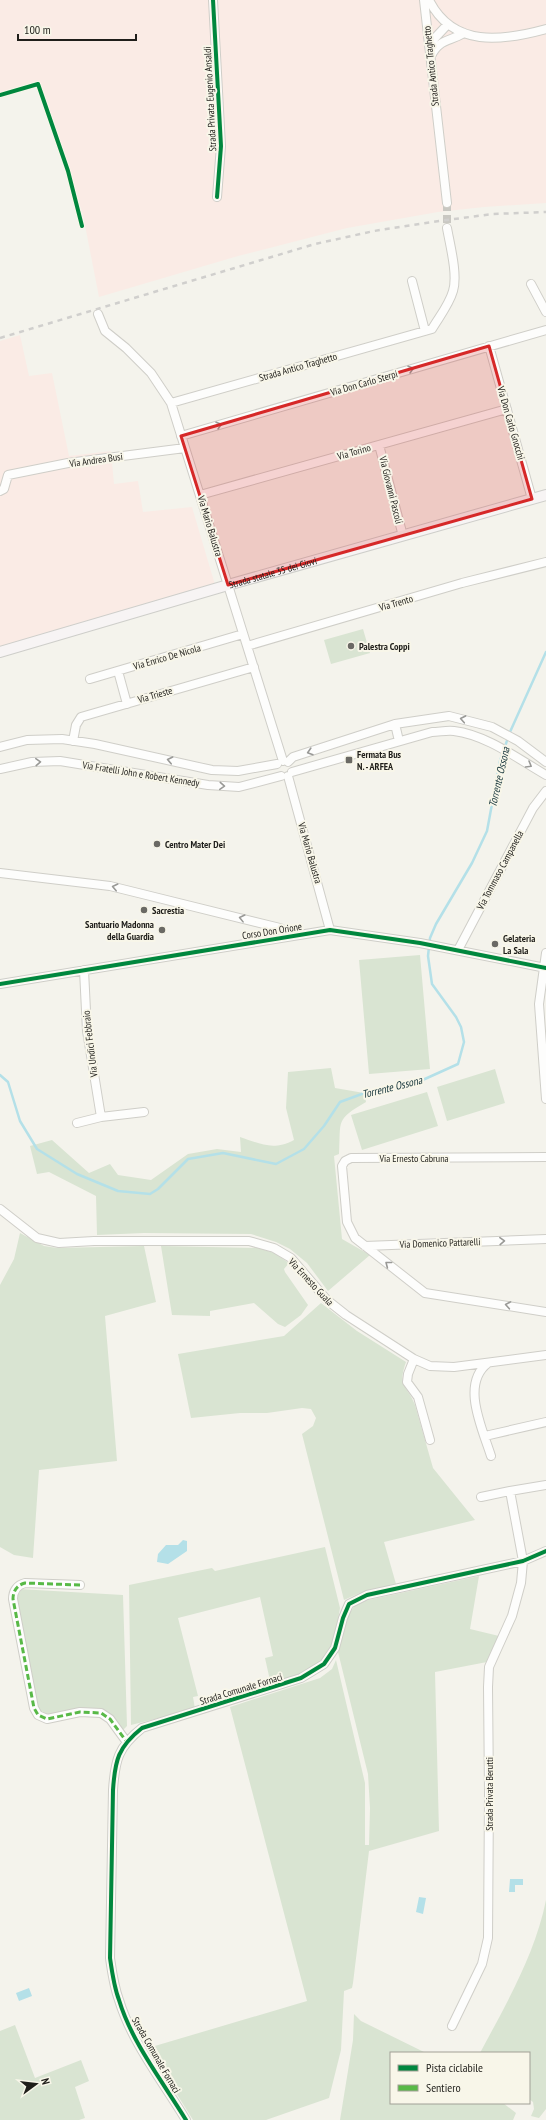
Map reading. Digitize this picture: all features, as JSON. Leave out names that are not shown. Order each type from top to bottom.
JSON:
[{"type":"main road","name":"Strada statale 35 dei Giovi","points":[[0,652],[228,585],[546,495]]},
{"type":"street","name":"Strada Privata Eugenio Ansaldi","points":[[213,0],[221,146],[217,197]]},
{"type":"street","name":"Strada Antico Traghetto","points":[[424,0],[447,203]]},
{"type":"street","name":"Strada Antico Traghetto","points":[[429,0],[439,17],[448,24],[464,33],[480,38],[500,39],[546,29]]},
{"type":"street","points":[[430,57],[433,40],[448,24]]},
{"type":"street","points":[[430,57],[435,47],[442,42],[464,33]]},
{"type":"street","name":"Strada Antico Traghetto","points":[[171,403],[432,329],[448,303],[454,288],[448,228]]},
{"type":"street","points":[[412,281],[425,331]]},
{"type":"street","points":[[531,284],[546,312]]},
{"type":"street","name":"Via Mario Balustra","points":[[98,314],[105,331],[126,348],[151,373],[171,403],[283,762]]},
{"type":"street","name":"Via Don Carlo Sterpi","points":[[181,436],[546,330]]},
{"type":"street","name":"Via Don Carlo Gnocchi","points":[[489,346],[532,499]]},
{"type":"street","name":"Via Torino","points":[[200,495],[507,409]]},
{"type":"street","name":"Via Giovanni Pascoli","points":[[379,445],[403,536]]},
{"type":"street","name":"Via Andrea Busi","points":[[0,491],[4,489],[8,475],[68,463],[185,448]]},
{"type":"street","name":"Via Trento","points":[[247,646],[462,583],[546,562]]},
{"type":"street","name":"Via Enrico De Nicola","points":[[90,679],[243,634]]},
{"type":"street","name":"Via Trieste","points":[[73,741],[76,726],[80,717],[254,667]]},
{"type":"street","points":[[118,671],[127,704]]},
{"type":"street","name":"Via Fratelli John e Robert Kennedy","points":[[0,747],[27,740],[62,739],[95,744],[212,770],[238,772],[283,762],[293,757],[332,746],[395,724],[449,716],[483,723],[518,741],[546,762]]},
{"type":"street","points":[[395,724],[399,741]]},
{"type":"street","name":"Via Fratelli John e Robert Kennedy","points":[[0,769],[32,762],[60,761],[208,785],[239,787],[287,775],[432,732],[452,731],[476,737],[495,745],[546,775]]},
{"type":"street","points":[[332,746],[336,760]]},
{"type":"street","points":[[283,762],[292,766],[287,775],[277,771],[283,762]]},
{"type":"street","name":"Via Mario Balustra","points":[[287,775],[330,930]]},
{"type":"street","name":"Via Tommaso Campanella","points":[[458,950],[533,808],[546,791]]},
{"type":"street","points":[[0,873],[115,887],[280,928],[291,936]]},
{"type":"street","name":"Corso Don Orione","points":[[0,984],[330,930],[420,943],[545,968]]},
{"type":"street","points":[[546,953],[539,1004],[546,1099]]},
{"type":"street","name":"Via Undici Febbraio","points":[[84,970],[87,1031],[101,1117]]},
{"type":"street","points":[[77,1123],[101,1117],[144,1112]]},
{"type":"street","name":"Via Ernesto Cabruna","points":[[365,1246],[355,1238],[347,1222],[342,1166],[345,1160],[350,1158],[546,1157]]},
{"type":"street","name":"Via Ernesto Guala","points":[[0,1209],[36,1238],[59,1243],[94,1241],[249,1241],[274,1248],[291,1258],[327,1300],[346,1315],[414,1360],[430,1366],[442,1368],[546,1355]]},
{"type":"street","name":"Via Domenico Pattarelli","points":[[365,1246],[546,1240]]},
{"type":"street","points":[[365,1246],[425,1293],[546,1312]]},
{"type":"street","points":[[414,1360],[408,1374],[407,1382],[418,1398],[430,1440]]},
{"type":"street","points":[[488,1363],[480,1369],[475,1391],[475,1402],[491,1456]]},
{"type":"street","points":[[485,1436],[546,1422]]},
{"type":"street","points":[[481,1497],[546,1485]]},
{"type":"street","name":"Strada Privata Berutti","points":[[452,2026],[482,1964],[488,1938],[489,1667],[512,1616],[522,1583],[523,1561],[510,1491]]},
{"type":"street","name":"Strada Comunale Fornaci","points":[[186,2120],[128,2023],[118,2000],[113,1977],[110,1958],[113,1790],[115,1769],[120,1750],[126,1741],[142,1728],[301,1678],[324,1664],[335,1648],[343,1618],[349,1604],[367,1595],[523,1561],[546,1551]]},
{"type":"street","points":[[80,1585],[25,1583],[18,1586],[14,1590],[13,1599],[34,1708],[38,1715],[47,1719],[80,1712],[100,1713],[110,1719],[126,1741]]},
{"type":"highlighted area","points":[[489,346],[532,499],[228,585],[181,436]]},
{"type":"shaded area","points":[[0,0],[546,0],[546,203],[438,212],[347,228],[238,256],[99,297],[83,215],[39,81],[0,92]]},
{"type":"shaded area","points":[[20,335],[29,376],[52,373],[69,456],[111,451],[114,484],[138,481],[143,512],[192,507],[216,588],[0,652],[0,341]]},
{"type":"green space","name":"Palestra Coppi","points":[[363,629],[370,653],[331,664],[324,640]]},
{"type":"green space","points":[[420,955],[430,1069],[369,1074],[359,960]]},
{"type":"green space","points":[[331,1068],[335,1088],[364,1093],[366,1102],[344,1117],[340,1127],[339,1154],[334,1156],[342,1239],[370,1255],[328,1291],[307,1263],[290,1249],[276,1242],[251,1234],[144,1233],[97,1235],[96,1196],[49,1172],[37,1174],[30,1146],[52,1140],[89,1173],[110,1164],[118,1175],[151,1180],[188,1154],[217,1149],[241,1152],[240,1137],[273,1146],[287,1143],[294,1140],[286,1108],[288,1072]]},
{"type":"green space","points":[[495,1069],[505,1103],[447,1121],[437,1087]]},
{"type":"green space","points":[[427,1092],[438,1126],[362,1150],[351,1115]]},
{"type":"green space","points":[[20,1233],[44,1246],[57,1248],[144,1246],[156,1302],[105,1316],[117,1461],[39,1470],[33,1558],[14,1555],[0,1547],[0,1285],[14,1259]]},
{"type":"green space","points":[[161,1246],[258,1248],[274,1253],[289,1263],[284,1269],[285,1272],[308,1305],[301,1315],[285,1327],[278,1324],[254,1303],[210,1311],[210,1316],[172,1315]]},
{"type":"green space","points":[[321,1303],[357,1331],[406,1362],[402,1377],[404,1385],[415,1405],[433,1468],[475,1520],[384,1542],[396,1584],[362,1592],[344,1600],[302,1434],[313,1426],[316,1418],[311,1409],[302,1408],[267,1413],[240,1413],[191,1418],[178,1354],[284,1336]]},
{"type":"green space","points":[[325,1547],[340,1608],[335,1638],[329,1653],[314,1669],[271,1685],[265,1658],[273,1656],[260,1597],[178,1618],[198,1696],[193,1697],[195,1709],[131,1725],[129,1585],[212,1568],[215,1571]]},
{"type":"green space","points":[[479,1576],[470,1629],[499,1636],[487,1662],[435,1672],[439,1831],[369,1851],[353,1983],[352,1988],[344,1991],[341,2050],[329,2098],[266,2120],[193,2120],[148,2048],[307,2001],[230,1707],[320,1678],[332,1669],[336,1660],[365,1783],[365,1845],[369,1845],[370,1808],[368,1774],[338,1652],[349,1614],[356,1604],[364,1601]]},
{"type":"green space","points":[[19,1589],[123,1595],[127,1726],[122,1731],[109,1714],[49,1716],[38,1712],[16,1602]]},
{"type":"green space","points":[[546,1900],[546,2109],[539,2118],[531,2116],[534,2109],[533,2102],[530,2100],[530,2052],[481,2052],[519,1979],[535,1940]]},
{"type":"green space","points":[[354,2014],[361,2021],[424,2052],[390,2052],[390,2104],[504,2104],[516,2113],[513,2120],[340,2120],[353,2040]]},
{"type":"green space","points":[[15,2025],[35,2078],[81,2060],[89,2081],[75,2087],[85,2118],[79,2120],[0,2120],[0,2031]]},
{"type":"water","points":[[183,1540],[187,1541],[187,1551],[168,1564],[157,1562],[158,1554],[166,1545],[178,1545]]},
{"type":"water","points":[[510,1879],[523,1879],[523,1885],[515,1885],[515,1892],[509,1892]]},
{"type":"water","points":[[419,1897],[426,1898],[423,1914],[416,1912]]},
{"type":"water","points":[[29,1988],[32,1996],[19,2001],[16,1993]]},
{"type":"waterway","name":"Torrente Ossona","points":[[0,1075],[8,1082],[20,1121],[37,1149],[77,1174],[118,1191],[150,1194],[158,1189],[188,1159],[223,1153],[276,1164],[304,1149],[324,1126],[340,1102],[370,1091],[390,1090],[416,1083],[458,1064],[464,1042],[461,1027],[456,1017],[432,984],[428,956],[430,938],[436,924],[472,863],[487,831],[500,761],[510,732],[546,652]]},
{"type":"tunnel","points":[[447,203],[447,228]]},
{"type":"railway","points":[[0,338],[315,244],[374,231],[439,221],[493,214],[546,212]]},
{"type":"marked path","points":[[80,1585],[25,1583],[18,1587],[14,1593],[13,1599],[34,1708],[38,1715],[47,1719],[80,1712],[101,1713],[110,1719],[126,1741]]},
{"type":"cycle path","points":[[213,0],[221,146],[217,197]]},
{"type":"cycle path","points":[[0,95],[38,84],[68,171],[82,226]]},
{"type":"cycle path","points":[[0,984],[330,930],[420,943],[546,968]]},
{"type":"cycle path","points":[[186,2120],[149,2062],[132,2032],[117,1995],[112,1974],[110,1958],[113,1790],[115,1770],[119,1755],[123,1748],[142,1728],[301,1678],[324,1664],[335,1648],[343,1618],[349,1604],[367,1595],[523,1561],[546,1551]]},
{"type":"place","name":"Palestra Coppi","points":[[351,646]]},
{"type":"place","name":"Fermata Bus N. - ARFEA","points":[[349,760]]},
{"type":"place","name":"Centro Mater Dei","points":[[157,844]]},
{"type":"place","name":"Sacrestia","points":[[144,910]]},
{"type":"place","name":"Santuario Madonna della Guardia","points":[[162,930]]},
{"type":"place","name":"Gelateria La Sala","points":[[495,944]]}]
